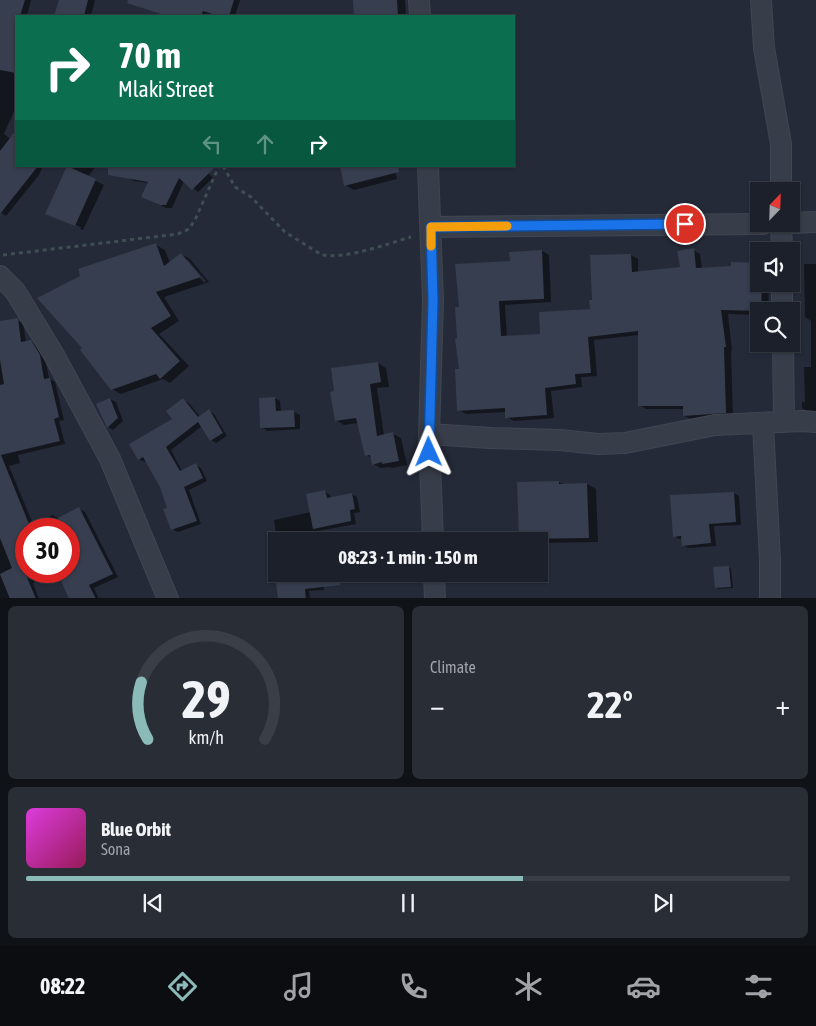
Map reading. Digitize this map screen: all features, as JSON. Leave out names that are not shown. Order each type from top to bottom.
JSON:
[{"type":"street","points":[[419,0],[420,15]]},
{"type":"street","points":[[761,0],[764,48],[781,144],[781,182]]},
{"type":"street","points":[[428,167],[433,301],[429,434],[433,532]]},
{"type":"street","points":[[800,223],[816,222]]},
{"type":"street","points":[[431,229],[750,224]]},
{"type":"street","points":[[0,276],[15,291],[54,354],[110,459],[168,598]]},
{"type":"street","points":[[783,352],[784,422]]},
{"type":"street","points":[[429,434],[560,440],[598,444],[625,443],[715,425],[816,422]]},
{"type":"street","points":[[763,424],[770,560],[770,598]]},
{"type":"street","points":[[434,582],[435,598]]},
{"type":"path","points":[[0,256],[178,234],[189,229],[195,220],[219,167]]},
{"type":"path","points":[[224,167],[235,187],[251,197],[284,232],[322,255],[348,253],[392,244],[431,229]]},
{"type":"building","points":[[0,0],[25,0],[20,15],[15,15],[15,73],[0,70]]},
{"type":"building","points":[[59,0],[88,0],[84,15],[54,15]]},
{"type":"building","points":[[128,0],[234,0],[229,15],[216,15],[203,11],[201,15],[164,15],[127,3]]},
{"type":"building","points":[[353,0],[397,0],[398,15],[354,15]]},
{"type":"building","points":[[15,131],[15,167],[37,167],[0,214],[0,151]]},
{"type":"building","points":[[67,167],[96,179],[75,226],[45,214]]},
{"type":"building","points":[[108,167],[215,167],[192,190],[179,178],[166,205],[160,205],[141,197],[148,182],[108,175]]},
{"type":"building","points":[[340,167],[398,167],[399,172],[344,186]]},
{"type":"building","points":[[156,243],[164,266],[181,253],[201,277],[156,292],[171,316],[151,328],[180,361],[160,379],[156,374],[111,390],[80,350],[82,348],[37,298],[80,276],[78,269]]},
{"type":"building","points":[[694,248],[696,268],[731,266],[731,262],[750,263],[750,292],[762,292],[761,302],[750,302],[750,311],[721,310],[726,347],[724,347],[726,413],[683,416],[683,406],[638,406],[638,331],[588,337],[591,373],[575,374],[576,384],[545,388],[547,415],[505,418],[505,408],[457,411],[455,369],[459,369],[455,339],[457,338],[455,307],[459,307],[455,264],[510,261],[509,252],[542,250],[544,299],[499,301],[501,336],[540,334],[539,312],[590,309],[589,300],[592,300],[590,255],[631,254],[632,272],[680,267],[677,251]]},
{"type":"building","points":[[18,318],[21,342],[31,340],[40,355],[44,379],[50,378],[59,417],[54,419],[60,441],[1,455],[27,518],[15,518],[15,583],[29,583],[36,598],[10,598],[0,574],[12,568],[0,538],[0,385],[4,384],[0,360],[0,321]]},
{"type":"building","points":[[378,362],[381,382],[370,384],[377,436],[393,432],[399,461],[382,464],[382,462],[372,465],[370,455],[365,456],[356,418],[335,421],[330,392],[334,391],[331,368]]},
{"type":"building","points":[[275,397],[276,411],[294,410],[295,427],[260,428],[259,398]]},
{"type":"building","points":[[110,398],[118,418],[107,428],[96,404]]},
{"type":"building","points":[[183,398],[198,417],[209,409],[223,433],[210,441],[198,422],[166,447],[180,471],[196,463],[203,478],[184,487],[197,521],[171,530],[163,509],[167,508],[160,487],[143,457],[138,460],[129,444],[172,419],[166,411]]},
{"type":"building","points":[[559,481],[559,484],[587,483],[589,538],[548,539],[548,532],[519,532],[517,482]]},
{"type":"building","points":[[325,490],[327,498],[352,493],[355,509],[350,510],[351,521],[313,529],[306,494]]},
{"type":"building","points":[[734,492],[736,522],[709,524],[711,543],[682,546],[681,536],[673,537],[670,495]]},
{"type":"building","points":[[79,507],[113,574],[89,585],[96,598],[69,598],[62,583],[80,583],[80,518],[58,518]]},
{"type":"building","points":[[729,566],[731,587],[715,588],[713,567]]},
{"type":"building","points":[[276,582],[340,582],[340,585],[305,589],[306,598],[278,598]]},
{"type":"slow traffic","points":[[431,246],[431,227],[507,226]]},
{"type":"route","points":[[429,452],[433,301],[431,227],[685,224]]}]
